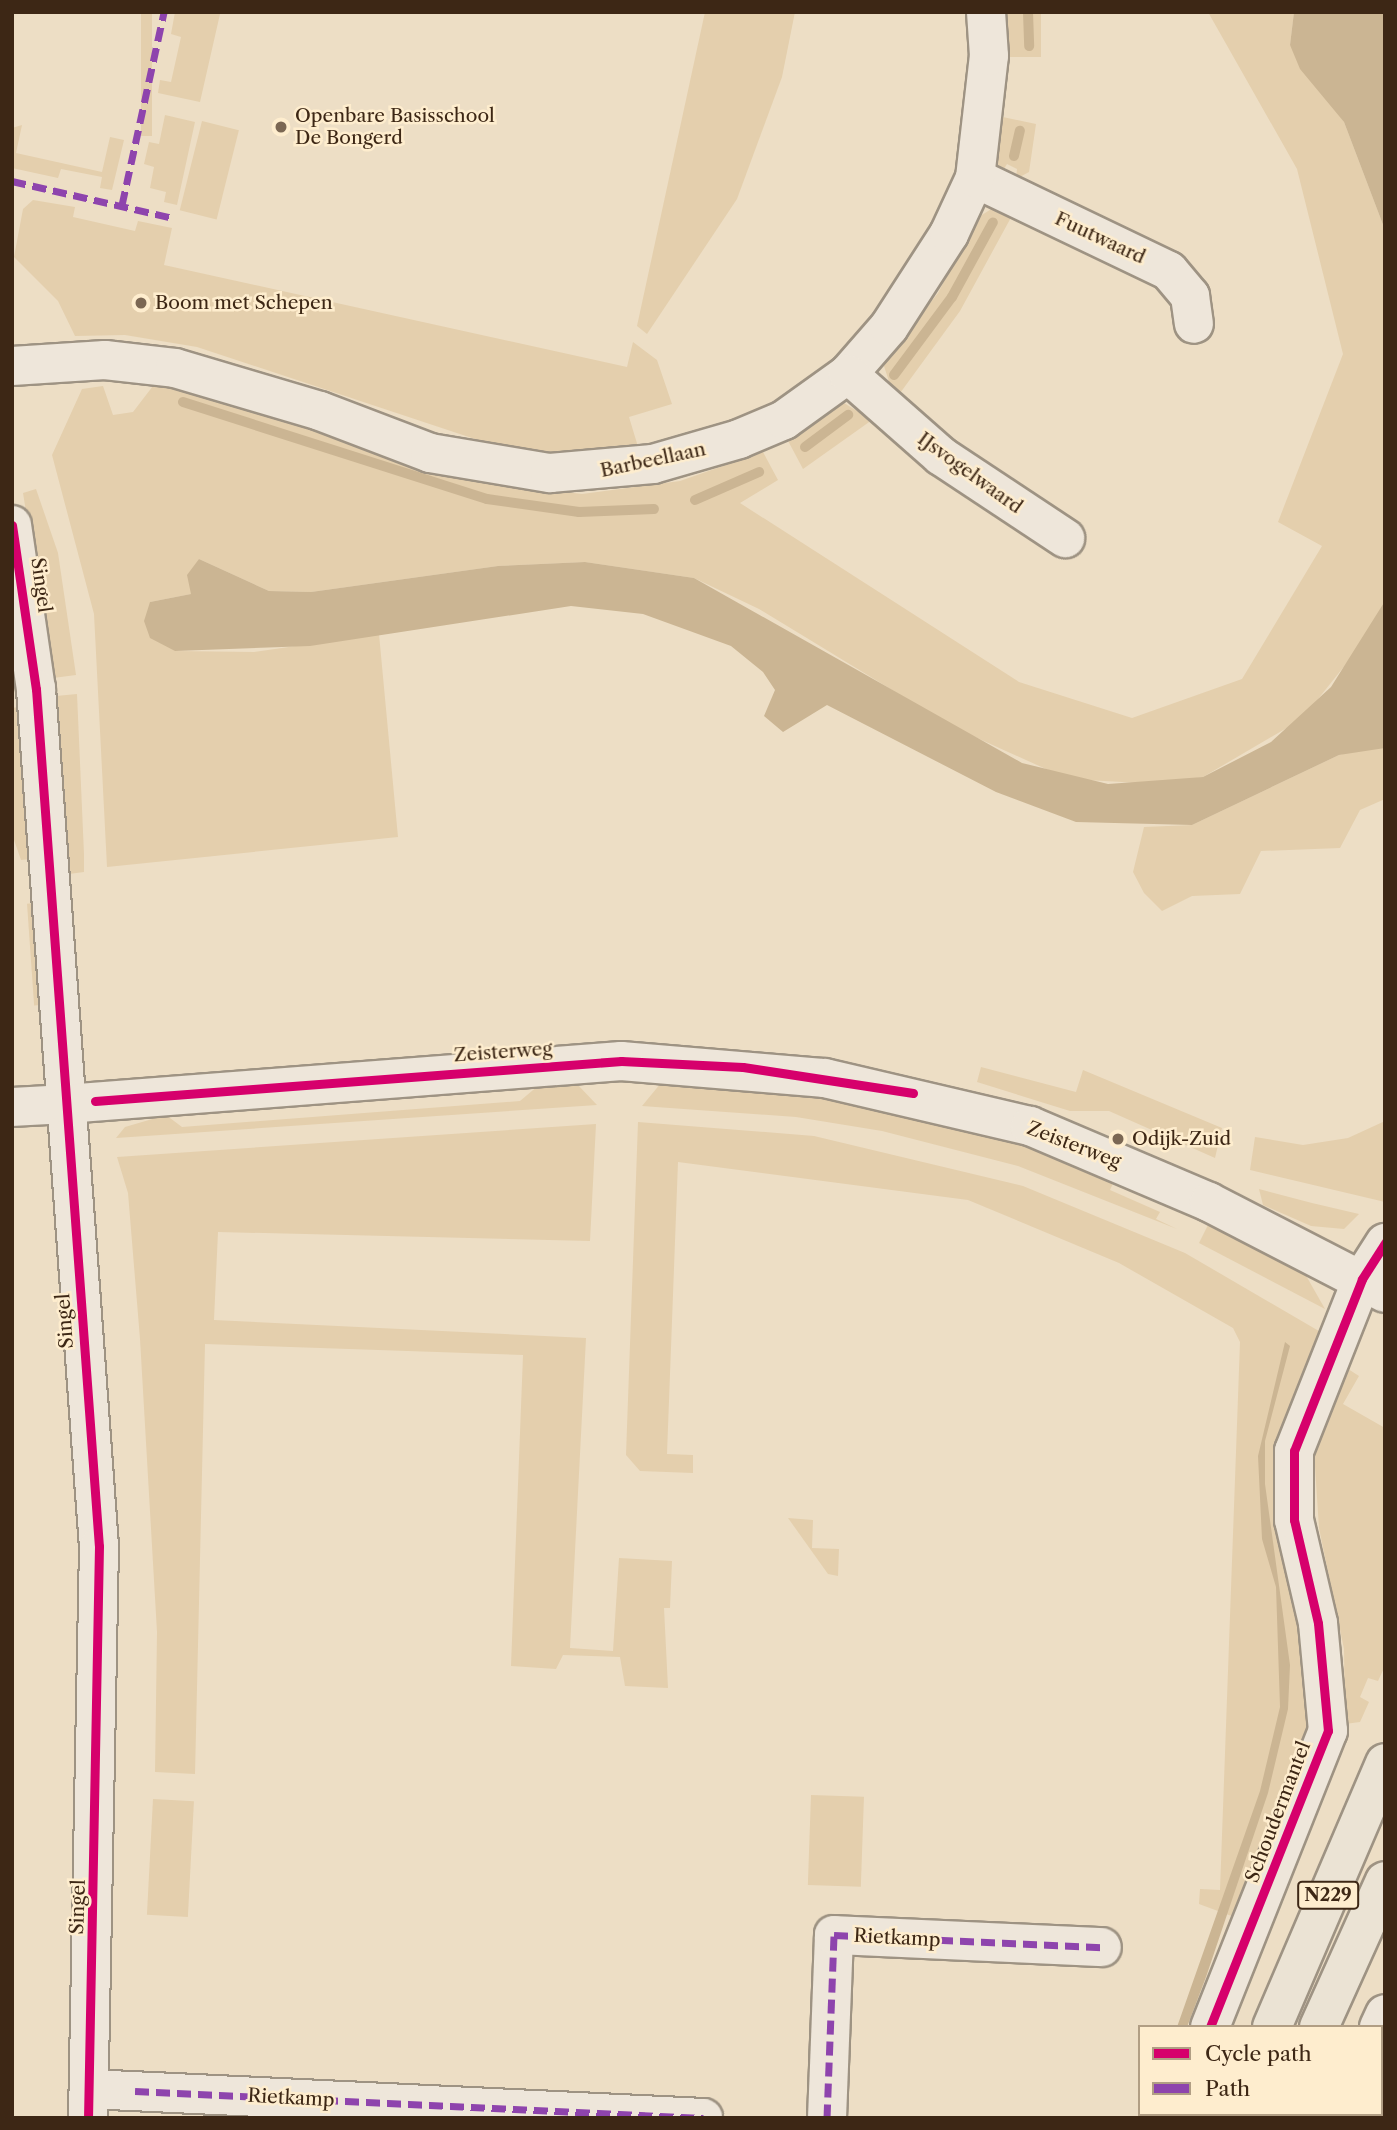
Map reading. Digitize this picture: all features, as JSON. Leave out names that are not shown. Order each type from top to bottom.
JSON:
[{"type":"main road","name":"N229","points":[[1273,2025],[1385,1763]]},
{"type":"main road","name":"N229","points":[[1321,2025],[1385,1881]]},
{"type":"street","name":"Barbeellaan","points":[[12,366],[65,360],[175,368],[320,411],[430,453],[550,473],[653,464],[739,439],[784,420],[848,374],[919,285],[975,178],[989,56],[986,12]]},
{"type":"street","name":"Fuutwaard","points":[[975,178],[1169,271],[1190,296],[1194,324]]},
{"type":"street","name":"IJsvogelwaard","points":[[848,374],[941,456],[1065,538]]},
{"type":"street","name":"Singel","points":[[12,525],[36,690],[99,1546],[89,2103]]},
{"type":"street","name":"Zeisterweg","points":[[12,1107],[621,1061],[825,1078],[913,1093],[1030,1126],[1209,1202],[1377,1285]]},
{"type":"street","name":"Schoudermantel","points":[[1211,2025],[1328,1731],[1318,1623],[1294,1520],[1294,1451],[1377,1285],[1385,1243]]},
{"type":"street","name":"Rietkamp","points":[[827,2118],[834,1935],[1102,1947]]},
{"type":"street","name":"Rietkamp","points":[[89,2103],[703,2118]]},
{"type":"shaded area","points":[[141,12],[152,12],[152,136],[141,136]]},
{"type":"shaded area","points":[[175,12],[220,14],[200,102],[158,93],[160,80],[171,82],[181,37],[171,34]]},
{"type":"shaded area","points":[[705,12],[795,12],[782,77],[737,199],[647,334],[637,326]]},
{"type":"shaded area","points":[[1002,12],[1041,12],[1041,57],[1002,57]]},
{"type":"shaded area","points":[[1208,12],[1294,12],[1290,45],[1344,122],[1385,230],[1385,601],[1358,649],[1302,719],[1203,777],[1159,784],[1068,779],[953,727],[759,609],[694,578],[585,562],[498,566],[311,592],[269,591],[199,559],[191,594],[150,602],[175,651],[254,652],[379,634],[398,837],[107,867],[94,614],[52,455],[82,389],[103,386],[113,415],[133,412],[156,382],[524,487],[582,494],[680,481],[763,452],[778,480],[740,503],[1019,682],[1132,718],[1242,679],[1322,546],[1278,522],[1343,354],[1297,169]]},
{"type":"shaded area","points":[[1294,12],[1385,12],[1385,230],[1344,122],[1300,69],[1290,45]]},
{"type":"shaded area","points":[[165,115],[195,122],[177,205],[164,202],[166,192],[150,188],[154,167],[144,164],[149,142],[159,144]]},
{"type":"shaded area","points":[[998,116],[1036,124],[1029,172],[1016,179],[1017,169],[1007,164],[1002,172],[994,161]]},
{"type":"shaded area","points":[[202,121],[239,130],[217,219],[180,210]]},
{"type":"shaded area","points":[[22,125],[16,153],[102,172],[110,137],[124,140],[112,190],[100,188],[102,177],[61,169],[58,178],[12,168],[12,128]]},
{"type":"shaded area","points":[[33,200],[75,207],[73,217],[135,231],[138,221],[172,228],[164,265],[627,367],[633,342],[657,360],[672,404],[629,417],[639,450],[582,458],[493,445],[197,347],[125,335],[75,336],[58,301],[14,257],[23,209]]},
{"type":"shaded area","points":[[993,208],[1014,212],[960,311],[895,400],[883,363],[938,293],[977,218]]},
{"type":"shaded area","points":[[839,400],[872,420],[803,469],[786,437]]},
{"type":"shaded area","points":[[36,489],[58,553],[76,675],[53,678],[23,493]]},
{"type":"shaded area","points":[[199,559],[269,591],[311,592],[498,566],[585,562],[694,578],[1022,763],[1108,784],[1203,777],[1271,742],[1331,687],[1385,601],[1385,748],[1339,755],[1192,825],[1076,822],[996,792],[827,705],[783,732],[764,716],[775,690],[763,672],[731,646],[643,614],[571,606],[310,646],[175,651],[150,638],[144,621],[150,602],[191,594],[187,575]]},
{"type":"shaded area","points":[[77,694],[84,872],[69,874],[56,696]]},
{"type":"shaded area","points":[[18,707],[31,859],[21,860],[12,834],[12,708]]},
{"type":"shaded area","points":[[1369,747],[1385,748],[1385,799],[1360,810],[1340,848],[1261,851],[1240,894],[1192,896],[1162,911],[1144,893],[1133,872],[1144,827],[1192,825],[1339,755]]},
{"type":"shaded area","points":[[36,903],[43,1005],[34,1005],[27,904]]},
{"type":"shaded area","points":[[981,1067],[1076,1092],[1083,1070],[1222,1128],[1215,1158],[1109,1111],[1070,1111],[977,1082]]},
{"type":"shaded area","points":[[661,1083],[815,1096],[1022,1144],[1114,1181],[1110,1190],[1160,1212],[1156,1219],[1177,1229],[1018,1166],[882,1131],[796,1117],[642,1106]]},
{"type":"shaded area","points":[[577,1084],[597,1105],[116,1138],[125,1127],[166,1115],[182,1127],[520,1101],[539,1085]]},
{"type":"shaded area","points":[[1385,1121],[1385,1202],[1250,1170],[1255,1137],[1303,1145],[1348,1138]]},
{"type":"shaded area","points":[[638,1122],[814,1136],[1023,1186],[1185,1253],[1324,1334],[1311,1367],[1302,1608],[1310,1726],[1245,1921],[1199,1904],[1200,1889],[1220,1890],[1240,1342],[1233,1328],[1119,1263],[968,1200],[678,1162],[667,1454],[693,1455],[693,1473],[640,1471],[626,1455]]},
{"type":"shaded area","points":[[596,1124],[590,1241],[218,1232],[214,1320],[586,1338],[570,1648],[613,1651],[619,1558],[672,1561],[670,1608],[664,1608],[668,1688],[625,1686],[620,1657],[563,1655],[556,1669],[511,1666],[523,1355],[205,1344],[195,1774],[155,1772],[157,1632],[140,1339],[128,1193],[117,1157]]},
{"type":"shaded area","points":[[1259,1189],[1359,1214],[1344,1229],[1311,1226],[1263,1205]]},
{"type":"shaded area","points":[[1209,1223],[1304,1272],[1325,1309],[1199,1243]]},
{"type":"shaded area","points":[[1285,1342],[1290,1346],[1265,1441],[1265,1484],[1290,1665],[1288,1709],[1268,1793],[1206,1977],[1188,2025],[1178,2025],[1260,1791],[1280,1707],[1276,1587],[1262,1539],[1258,1456]]},
{"type":"shaded area","points":[[1345,1367],[1359,1376],[1343,1404],[1385,1428],[1385,1666],[1378,1681],[1368,1678],[1360,1697],[1369,1702],[1360,1722],[1345,1724],[1344,1649],[1319,1528],[1314,1451]]},
{"type":"shaded area","points":[[788,1518],[813,1520],[812,1548],[839,1549],[838,1576],[828,1574]]},
{"type":"shaded area","points":[[811,1795],[864,1797],[861,1887],[808,1885]]},
{"type":"shaded area","points":[[153,1799],[194,1801],[188,1917],[147,1915]]},
{"type":"waterway","points":[[1028,12],[1029,46]]},
{"type":"waterway","points":[[1014,156],[1020,131]]},
{"type":"waterway","points":[[894,375],[952,297],[993,222]]},
{"type":"waterway","points":[[183,402],[487,499],[579,512],[654,509]]},
{"type":"waterway","points":[[805,447],[848,415]]},
{"type":"waterway","points":[[695,500],[759,472]]},
{"type":"marked path","points":[[122,205],[164,12]]},
{"type":"marked path","points":[[12,181],[174,218]]},
{"type":"marked path","points":[[827,2118],[834,1935],[1102,1947]]},
{"type":"marked path","points":[[135,2091],[703,2118]]},
{"type":"cycle path","points":[[12,525],[36,689],[99,1546],[88,2118]]},
{"type":"cycle path","points":[[95,1101],[621,1061],[743,1067],[913,1093]]},
{"type":"cycle path","points":[[1211,2025],[1328,1731],[1318,1623],[1294,1520],[1294,1451],[1362,1279],[1385,1243]]},
{"type":"place","name":"Openbare Basisschool De Bongerd","points":[[281,127]]},
{"type":"place","name":"Boom met Schepen","points":[[141,303]]},
{"type":"place","name":"Odijk-Zuid","points":[[1118,1139]]}]
